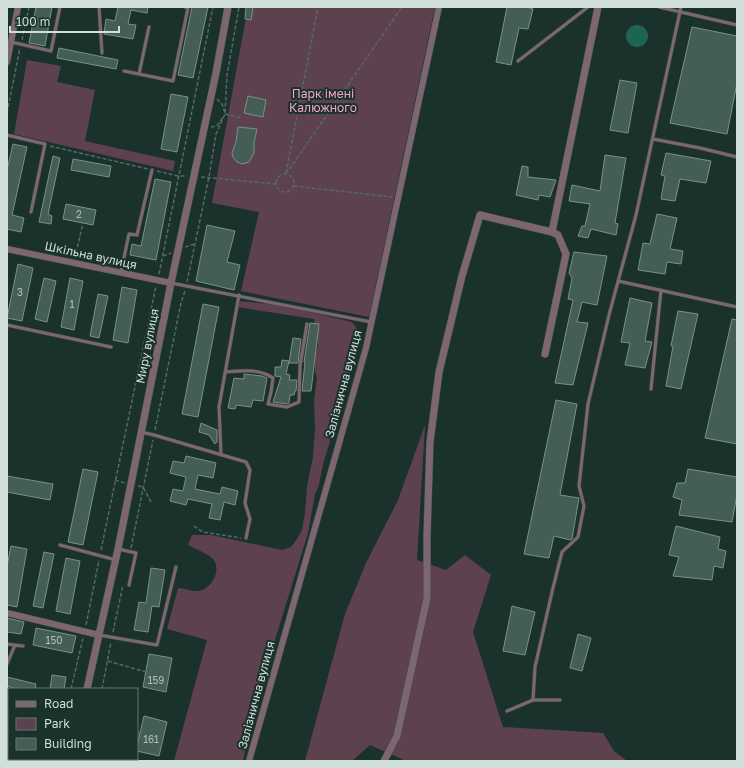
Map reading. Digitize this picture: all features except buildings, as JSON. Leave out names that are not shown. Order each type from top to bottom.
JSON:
[{"type":"street","points":[[7,62],[9,42],[18,7]]},
{"type":"street","name":"Миру вулиця","points":[[87,688],[116,560],[171,283],[221,49],[228,7]]},
{"type":"street","name":"Залізнична вулиця","points":[[249,761],[366,348],[439,7]]},
{"type":"street","points":[[552,232],[598,7]]},
{"type":"street","points":[[384,761],[397,736],[427,598],[430,442],[439,372],[462,276],[480,215],[552,232],[558,235],[566,254],[546,354]]},
{"type":"street","name":"Шкільна вулиця","points":[[7,249],[171,283]]},
{"type":"street","points":[[7,613],[99,635]]},
{"type":"lane","points":[[9,42],[51,51],[60,7]]},
{"type":"lane","points":[[99,7],[102,53]]},
{"type":"lane","points":[[124,70],[173,81],[188,8],[185,7]]},
{"type":"lane","points":[[518,61],[588,7]]},
{"type":"lane","points":[[659,7],[737,25]]},
{"type":"lane","points":[[533,700],[535,667],[562,552],[578,537],[584,506],[578,486],[588,404],[609,315],[636,215],[681,7]]},
{"type":"lane","points":[[139,74],[149,27]]},
{"type":"lane","points":[[7,136],[45,144],[31,212]]},
{"type":"lane","points":[[653,139],[737,157]]},
{"type":"lane","points":[[121,273],[129,234],[137,235],[152,170]]},
{"type":"lane","points":[[618,281],[737,306]]},
{"type":"lane","points":[[171,283],[371,322]]},
{"type":"lane","points":[[651,388],[661,290]]},
{"type":"lane","points":[[221,455],[219,407],[239,296]]},
{"type":"lane","points":[[225,372],[247,371],[267,374],[273,378],[272,392],[268,404],[287,407],[299,402],[300,366],[307,324]]},
{"type":"lane","points":[[7,325],[111,347]]},
{"type":"lane","points":[[141,432],[246,462],[250,470],[245,503],[250,519],[246,538]]},
{"type":"lane","points":[[60,545],[116,560]]},
{"type":"lane","points":[[118,549],[136,553],[129,585]]},
{"type":"lane","points":[[99,635],[112,636],[157,645],[176,567]]},
{"type":"lane","points":[[7,644],[24,646]]},
{"type":"lane","points":[[7,664],[15,645]]},
{"type":"lane","points":[[507,711],[533,700],[560,700]]},
{"type":"path","points":[[7,113],[29,7]]},
{"type":"path","points":[[71,688],[85,632],[213,7]]},
{"type":"path","points":[[130,552],[181,303],[209,177],[216,134],[225,114],[227,75],[239,7]]},
{"type":"path","points":[[286,174],[318,7]]},
{"type":"path","points":[[286,174],[292,178],[294,182],[294,186],[289,192],[279,190],[276,184],[279,177],[286,174],[402,7]]},
{"type":"path","points":[[211,92],[222,104],[225,114]]},
{"type":"path","points":[[225,114],[242,118]]},
{"type":"path","points":[[203,130],[217,126],[225,114]]},
{"type":"path","points":[[45,144],[178,176]]},
{"type":"path","points":[[209,177],[276,184]]},
{"type":"path","points":[[294,186],[398,198]]},
{"type":"path","points":[[76,253],[83,223]]},
{"type":"path","points":[[143,487],[151,502]]},
{"type":"path","points":[[194,526],[203,532],[246,538]]},
{"type":"path","points":[[102,688],[124,583]]},
{"type":"path","points":[[108,661],[146,672]]},
{"type":"green space","name":"Парк імені Калюжного","points":[[248,7],[435,7],[369,317],[241,291],[259,212],[212,203]]},
{"type":"green space","points":[[27,60],[61,66],[57,82],[95,90],[85,141],[175,161],[173,171],[14,134]]},
{"type":"green space","points":[[239,301],[280,305],[352,322],[358,330],[359,339],[352,368],[339,397],[338,419],[315,494],[308,533],[274,643],[271,663],[249,732],[243,761],[174,761],[207,640],[167,629],[178,588],[199,591],[208,587],[212,583],[216,573],[216,563],[213,559],[188,545],[192,535],[211,535],[282,550],[291,547],[302,530],[307,486],[313,457],[315,428],[314,402],[317,377],[315,372],[315,355],[318,345],[314,319],[237,307]]},
{"type":"green space","points":[[425,425],[417,560],[446,570],[465,555],[491,575],[473,632],[503,727],[603,733],[614,751],[627,761],[406,761],[370,745],[352,761],[305,761],[345,614],[366,563],[398,500]]},
{"type":"shaded area","points":[[637,25],[645,28],[648,36],[645,44],[637,47],[629,44],[626,36],[629,28]]}]
